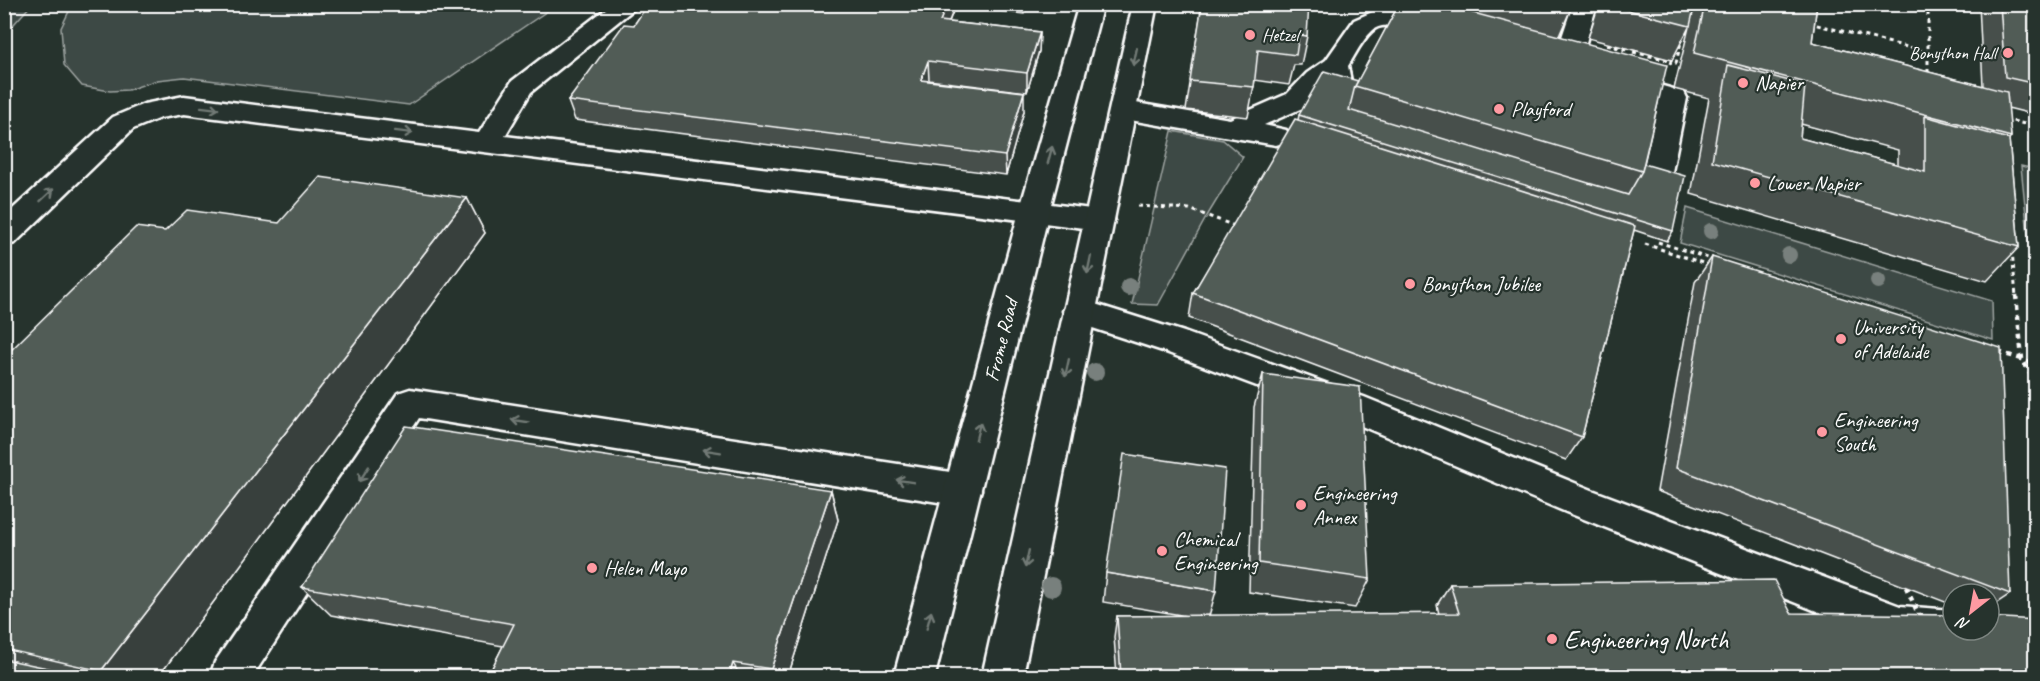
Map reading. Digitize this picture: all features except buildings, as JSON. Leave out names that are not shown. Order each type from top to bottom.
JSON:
[{"type":"main road","points":[[487,143],[521,87],[628,4]]},
{"type":"main road","name":"Frome Road","points":[[914,676],[1034,212],[1091,4]]},
{"type":"main road","points":[[1002,676],[1145,4]]},
{"type":"main road","points":[[1585,4],[1573,64],[1674,98],[1639,227]]},
{"type":"main road","points":[[1234,128],[1297,100],[1316,79],[1335,66],[1363,25],[1377,11],[1395,19],[1462,38]]},
{"type":"main road","points":[[1335,66],[1338,81],[1317,121],[1340,128]]},
{"type":"main road","points":[[4,235],[123,123],[154,110],[184,105],[1099,220]]},
{"type":"main road","points":[[1124,110],[1276,136]]},
{"type":"main road","points":[[1079,311],[1172,341],[1352,407],[1579,501],[1899,625],[1941,628]]},
{"type":"main road","points":[[230,676],[410,404],[963,490]]},
{"type":"path","points":[[1928,4],[1928,80]]},
{"type":"path","points":[[1802,21],[1928,52]]},
{"type":"path","points":[[1677,60],[1684,33]]},
{"type":"path","points":[[2000,118],[2036,127]]},
{"type":"path","points":[[1137,206],[1189,209],[1240,228]]},
{"type":"path","points":[[1639,227],[1644,238],[1720,262]]},
{"type":"path","points":[[1639,227],[1720,269]]},
{"type":"path","points":[[2011,245],[2022,359],[2036,384]]},
{"type":"path","points":[[1988,348],[2036,364]]},
{"type":"path","points":[[1906,587],[1941,615]]},
{"type":"shaded area","points":[[72,4],[556,5],[409,105],[184,77],[157,80],[128,90],[110,91],[82,86],[64,65],[61,28]]},
{"type":"shaded area","points":[[4,5],[31,5],[5,34]]},
{"type":"shaded area","points":[[1172,131],[1223,140],[1243,157],[1207,216],[1158,305],[1132,304]]},
{"type":"shaded area","points":[[2021,166],[2035,169],[2035,303]]},
{"type":"shaded area","points":[[1687,208],[1992,301],[1993,340],[1680,243]]},
{"type":"place","name":"Hetzel","points":[[1250,35]]},
{"type":"place","name":"Bonython Hall","points":[[2008,53]]},
{"type":"place","name":"Napier","points":[[1743,83]]},
{"type":"place","name":"Playford","points":[[1499,109]]},
{"type":"place","name":"Lower Napier","points":[[1755,183]]},
{"type":"place","name":"Bonython Jubilee","points":[[1410,284]]},
{"type":"place","name":"University of Adelaide","points":[[1841,339]]},
{"type":"place","name":"Engineering South","points":[[1822,432]]},
{"type":"place","name":"Engineering Annex","points":[[1301,505]]},
{"type":"place","name":"Chemical Engineering","points":[[1162,551]]},
{"type":"place","name":"Helen Mayo","points":[[592,568]]},
{"type":"place","name":"Engineering North","points":[[1552,639]]}]
